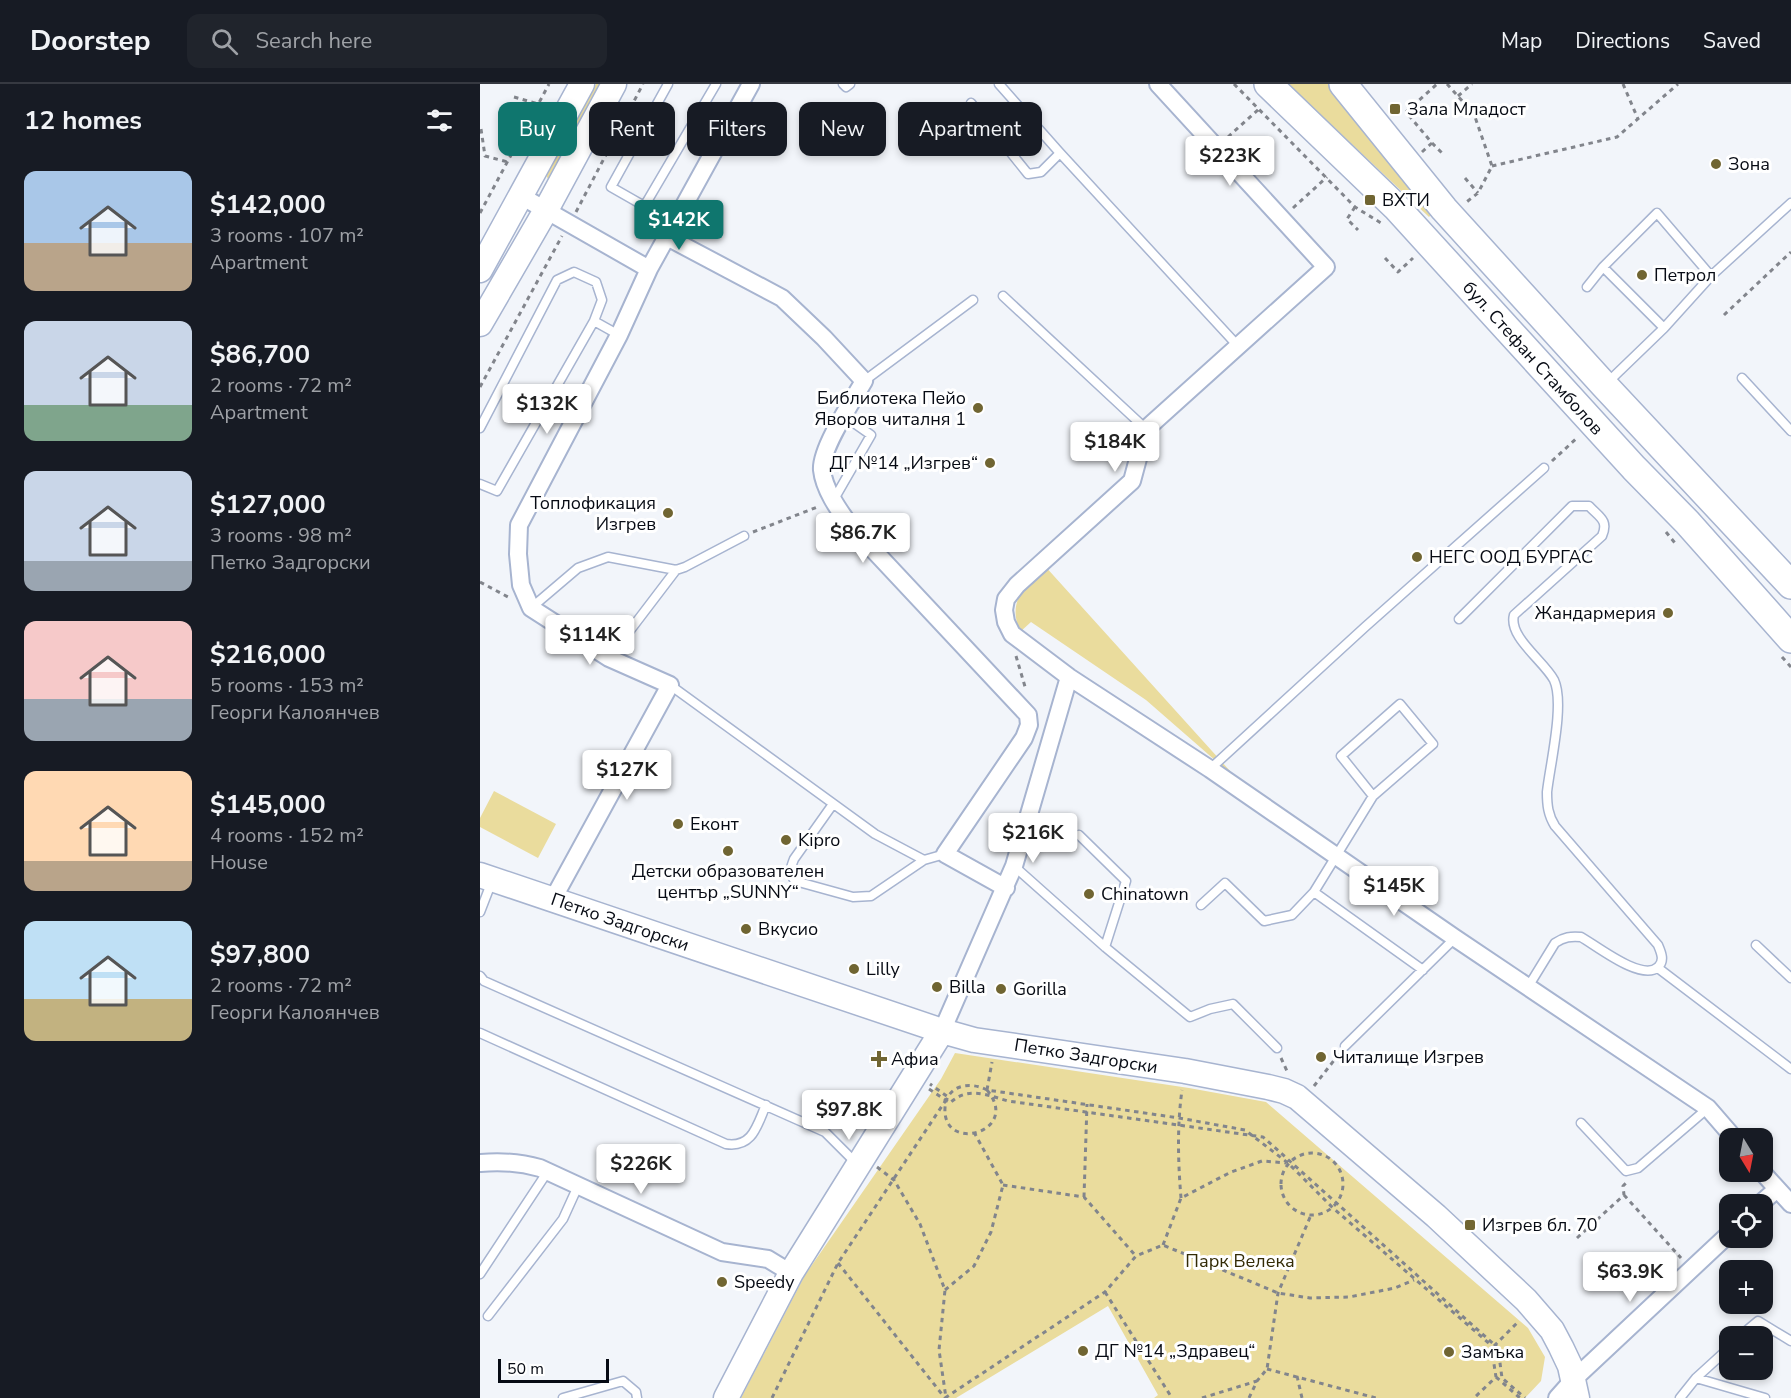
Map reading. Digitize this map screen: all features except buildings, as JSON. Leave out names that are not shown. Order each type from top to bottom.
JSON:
[{"type":"main road","name":"бул. Стефан Стамболов","points":[[1343,84],[1444,209],[1791,585]]},
{"type":"main road","name":"бул. Стефан Стамболов","points":[[1264,96],[1396,207],[1634,468],[1677,534],[1783,645]]},
{"type":"main road","points":[[1677,534],[1751,572],[1791,615]]},
{"type":"street","points":[[480,270],[582,84]]},
{"type":"street","points":[[480,324],[546,210],[614,84]]},
{"type":"street","points":[[553,899],[670,685],[609,658],[531,608],[521,585],[518,554],[519,525],[619,334],[649,269],[751,84]]},
{"type":"street","points":[[1158,84],[1326,267],[1146,429],[1132,482],[1017,585],[1006,599],[1005,616],[1012,634],[1069,677],[1210,769],[1455,939],[1708,1108],[1725,1128]]},
{"type":"street","points":[[521,196],[649,269]]},
{"type":"street","points":[[671,230],[782,298],[864,381],[828,446],[822,469],[833,501],[849,524],[1028,715],[1029,726],[1024,738],[945,854],[1006,888]]},
{"type":"street","points":[[726,1398],[791,1273],[942,1031],[1014,866],[1069,677]]},
{"type":"street","name":"Петко Задгорски","points":[[486,877],[942,1031],[996,1043],[1185,1071],[1284,1091],[1302,1101],[1436,1216],[1526,1300],[1552,1330],[1569,1366],[1575,1389]]},
{"type":"street","points":[[480,1163],[521,1162],[548,1171],[722,1252],[768,1259],[791,1273]]},
{"type":"street","points":[[1771,1182],[1791,1204]]},
{"type":"street","points":[[1771,1194],[1777,1189]]},
{"type":"street","points":[[1557,1398],[1575,1389],[1719,1243]]},
{"type":"lane","points":[[668,84],[611,187],[645,205],[671,230]]},
{"type":"lane","points":[[645,205],[716,84]]},
{"type":"lane","points":[[843,84],[846,87],[850,84]]},
{"type":"lane","points":[[999,84],[1238,346]]},
{"type":"lane","points":[[1014,156],[1029,174],[1041,172],[1060,153]]},
{"type":"lane","points":[[1604,385],[1664,328],[1711,276],[1791,203]]},
{"type":"lane","points":[[1587,287],[1603,267],[1657,213],[1711,276]]},
{"type":"lane","points":[[1603,267],[1664,328]]},
{"type":"lane","points":[[480,428],[557,280],[574,272],[596,282],[602,300],[594,321],[497,491],[480,484]]},
{"type":"lane","points":[[1003,296],[1146,429]]},
{"type":"lane","points":[[864,381],[973,300]]},
{"type":"lane","points":[[594,321],[619,334]]},
{"type":"lane","points":[[1743,378],[1791,431]]},
{"type":"lane","points":[[833,501],[872,435],[844,416]]},
{"type":"lane","points":[[1210,769],[1544,468]]},
{"type":"lane","points":[[1459,619],[1572,506],[1589,506],[1604,522],[1602,537],[1514,615],[1512,622],[1514,631],[1544,666],[1554,681],[1558,693],[1547,792],[1550,817],[1555,826],[1658,945],[1662,953],[1662,962],[1658,968],[1643,971],[1634,969],[1581,937],[1572,936],[1562,938],[1555,943],[1528,987]]},
{"type":"lane","points":[[531,608],[578,568],[608,557],[676,570],[744,536]]},
{"type":"lane","points":[[609,658],[676,570]]},
{"type":"lane","points":[[670,685],[875,834],[924,860]]},
{"type":"lane","points":[[1201,905],[1225,883],[1264,921],[1292,915],[1314,892],[1373,796],[1433,744],[1400,704],[1341,756],[1373,796]]},
{"type":"lane","points":[[833,804],[790,867],[790,875],[795,881],[853,897],[871,896],[924,860],[945,854]]},
{"type":"lane","points":[[1079,835],[1126,881],[1105,947]]},
{"type":"lane","points":[[1014,866],[1105,947],[1190,1017],[1210,1009],[1233,1004],[1277,1048]]},
{"type":"lane","points":[[480,912],[486,877]]},
{"type":"lane","points":[[1314,892],[1423,970]]},
{"type":"lane","points":[[1345,1046],[1455,939]]},
{"type":"lane","points":[[1756,945],[1791,978]]},
{"type":"lane","points":[[1658,968],[1791,1069]]},
{"type":"lane","points":[[480,976],[484,981],[825,1132],[862,1161]]},
{"type":"lane","points":[[480,1033],[726,1144],[735,1146],[747,1141],[753,1134],[766,1105]]},
{"type":"lane","points":[[1581,1123],[1626,1171],[1638,1168],[1708,1108]]},
{"type":"lane","points":[[480,1274],[548,1171]]},
{"type":"lane","points":[[488,1316],[563,1219],[578,1186]]},
{"type":"lane","points":[[1752,1326],[1758,1321],[1766,1326]]},
{"type":"lane","points":[[1773,1330],[1791,1341]]},
{"type":"lane","points":[[1680,1398],[1696,1378],[1719,1357]]},
{"type":"lane","points":[[1696,1378],[1766,1398]]},
{"type":"lane","points":[[563,1398],[623,1382],[636,1392],[638,1398]]},
{"type":"path","points":[[539,102],[549,84]]},
{"type":"path","points":[[1234,84],[1264,96],[1327,177],[1355,207],[1381,223]]},
{"type":"path","points":[[1437,84],[1406,112],[1443,154]]},
{"type":"path","points":[[1447,84],[1474,114],[1492,166],[1478,194],[1458,208]]},
{"type":"path","points":[[1458,96],[1472,84]]},
{"type":"path","points":[[1623,84],[1638,119]]},
{"type":"path","points":[[1492,166],[1617,137],[1678,84]]},
{"type":"path","points":[[1216,147],[1264,96]]},
{"type":"path","points":[[514,97],[531,102]]},
{"type":"path","points":[[481,129],[485,156],[508,162]]},
{"type":"path","points":[[1416,157],[1432,142]]},
{"type":"path","points":[[480,213],[511,156]]},
{"type":"path","points":[[1282,218],[1327,177]]},
{"type":"path","points":[[1465,178],[1478,194]]},
{"type":"path","points":[[1355,207],[1347,219],[1358,230]]},
{"type":"path","points":[[1724,315],[1791,252]]},
{"type":"path","points":[[1385,258],[1398,272],[1413,258]]},
{"type":"path","points":[[1544,468],[1578,437]]},
{"type":"path","points":[[744,536],[833,501]]},
{"type":"path","points":[[480,582],[531,608]]},
{"type":"path","points":[[1012,634],[1028,696],[1022,706]]},
{"type":"path","points":[[1783,645],[1791,667]]},
{"type":"path","points":[[987,1090],[996,1043]]},
{"type":"path","points":[[1312,1088],[1345,1046]]},
{"type":"path","points":[[1277,1048],[1290,1079]]},
{"type":"path","points":[[1163,1245],[1181,1198],[1178,1125],[1185,1071]]},
{"type":"path","points":[[914,1079],[950,1103],[957,1096],[968,1092],[1008,1101],[1253,1136]]},
{"type":"path","points":[[772,1398],[838,1263],[947,1099],[957,1088],[969,1084],[978,1085],[987,1090],[1245,1130],[1289,1162],[1337,1203],[1498,1348],[1502,1378],[1525,1398]]},
{"type":"path","points":[[947,1099],[946,1119],[951,1126],[967,1135],[975,1134],[984,1131],[994,1118],[996,1109],[992,1096],[987,1090]]},
{"type":"path","points":[[1084,1197],[1087,1104]]},
{"type":"path","points":[[945,1290],[974,1266],[991,1232],[1003,1185],[975,1134]]},
{"type":"path","points":[[1308,1152],[1319,1153],[1333,1159],[1340,1168],[1344,1180],[1343,1191],[1333,1208],[1323,1214],[1311,1215],[1296,1211],[1284,1198],[1280,1185],[1282,1174],[1289,1162],[1296,1156],[1308,1152]]},
{"type":"path","points":[[862,1161],[894,1180],[920,1224],[945,1290],[939,1350],[946,1398]]},
{"type":"path","points":[[1181,1198],[1231,1172],[1262,1161],[1289,1162],[1333,1208],[1491,1345],[1496,1377],[1520,1398]]},
{"type":"path","points":[[1638,1168],[1623,1186],[1624,1195],[1691,1269]]},
{"type":"path","points":[[1003,1185],[1084,1197],[1136,1256]]},
{"type":"path","points":[[1577,1238],[1624,1195]]},
{"type":"path","points":[[1249,1398],[1257,1381],[1268,1369],[1278,1293],[1311,1215]]},
{"type":"path","points":[[1581,1226],[1586,1229]]},
{"type":"path","points":[[946,1398],[1105,1292],[1136,1256],[1163,1245],[1278,1293],[1310,1298],[1349,1297],[1395,1288],[1414,1280]]},
{"type":"path","points":[[838,1263],[946,1398]]},
{"type":"path","points":[[1105,1292],[1172,1398]]},
{"type":"path","points":[[1491,1349],[1522,1317],[1516,1311],[1526,1300]]},
{"type":"path","points":[[1268,1369],[1376,1398]]},
{"type":"path","points":[[1297,1377],[1302,1398]]},
{"type":"path","points":[[1474,1398],[1496,1377]]},
{"type":"path","points":[[1202,1398],[1257,1381]]},
{"type":"green space","points":[[596,84],[602,84],[592,102],[589,102],[589,108],[577,130],[577,119]]},
{"type":"green space","points":[[1288,84],[1329,84],[1433,213],[1429,217]]},
{"type":"green space","points":[[556,156],[563,156],[551,178],[548,179],[546,175]]},
{"type":"green space","points":[[1044,565],[1240,782],[1146,700],[1031,622],[1020,632],[1017,621],[1017,603],[1020,595]]},
{"type":"green space","points":[[494,791],[556,824],[538,858],[480,827],[480,818]]},
{"type":"green space","name":"Парк Велека","points":[[955,1053],[1189,1088],[1266,1102],[1528,1328],[1545,1357],[1541,1381],[1525,1398],[1154,1398],[1158,1395],[1108,1306],[956,1398],[741,1398],[805,1275],[941,1079]]},
{"type":"place","name":"Зала Младост","points":[[1395,109]]},
{"type":"place","name":"Зона","points":[[1716,164]]},
{"type":"place","name":"ВХТИ","points":[[1370,200]]},
{"type":"place","name":"Петрол","points":[[1642,275]]},
{"type":"place","name":"Библиотека Пейо Яворов читалня 1","points":[[978,408]]},
{"type":"place","name":"ДГ №14 „Изгрев“","points":[[990,463]]},
{"type":"place","name":"Топлофикация Изгрев","points":[[668,513]]},
{"type":"place","name":"НЕГС ООД БУРГАС","points":[[1417,557]]},
{"type":"place","name":"Жандармерия","points":[[1668,613]]},
{"type":"place","name":"Еконт","points":[[678,824]]},
{"type":"place","name":"Kipro","points":[[786,840]]},
{"type":"place","name":"Детски образователен център „SUNNY“","points":[[728,851]]},
{"type":"place","name":"Chinatown","points":[[1089,894]]},
{"type":"place","name":"Вкусио","points":[[746,929]]},
{"type":"place","name":"Lilly","points":[[854,969]]},
{"type":"place","name":"Billa","points":[[937,987]]},
{"type":"place","name":"Gorilla","points":[[1001,989]]},
{"type":"place","name":"Читалище Изгрев","points":[[1321,1057]]},
{"type":"place","name":"Афиа","points":[[879,1059]]},
{"type":"place","name":"Изгрев бл. 70","points":[[1470,1225]]},
{"type":"place","name":"Speedy","points":[[722,1282]]},
{"type":"place","name":"ДГ №14 „Здравец“","points":[[1083,1351]]},
{"type":"place","name":"Замъка","points":[[1449,1352]]}]
